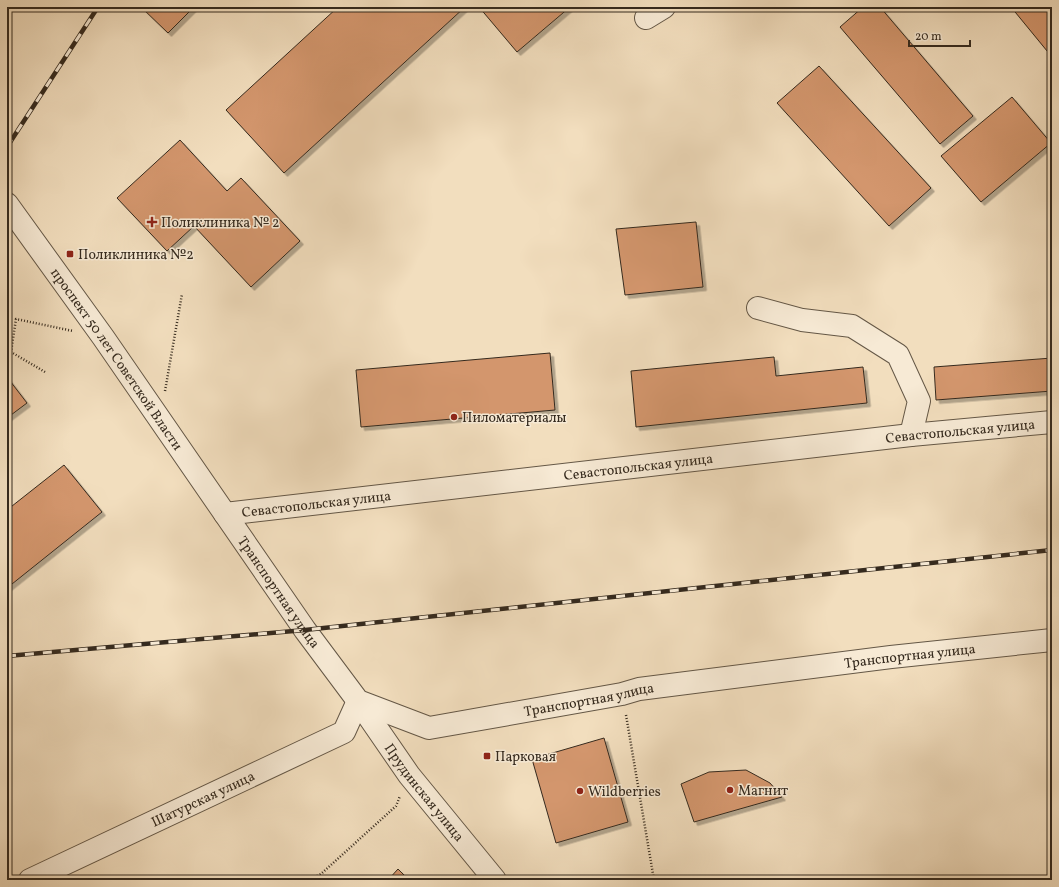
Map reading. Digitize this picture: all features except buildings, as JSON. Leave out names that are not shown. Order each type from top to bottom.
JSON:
[{"type":"street","name":"проспект 50 лет Советской Власти","points":[[7,204],[102,337],[225,514]]},
{"type":"street","points":[[758,308],[802,320],[852,326],[898,355],[919,401],[911,435]]},
{"type":"street","name":"Севастопольская улица","points":[[225,514],[911,435],[1052,422]]},
{"type":"street","name":"Транспортная улица","points":[[225,514],[305,630],[358,701],[429,728],[622,694],[639,689],[891,657],[1052,640]]},
{"type":"street","name":"Прудинская улица","points":[[358,701],[409,775],[495,880]]},
{"type":"street","name":"Шатурская улица","points":[[30,880],[344,732],[358,701]]},
{"type":"path","points":[[161,421],[182,294]]},
{"type":"path","points":[[46,372],[11,352],[16,319],[102,337]]},
{"type":"path","points":[[622,694],[654,880]]},
{"type":"path","points":[[309,880],[322,874],[396,806],[409,775]]},
{"type":"railway","points":[[7,147],[98,7]]},
{"type":"railway","points":[[7,656],[305,630],[1052,550]]},
{"type":"place","name":"Поликлиника № 2","points":[[152,222]]},
{"type":"place","name":"Поликлиника №2","points":[[70,254]]},
{"type":"place","name":"Пиломатериалы","points":[[454,417]]},
{"type":"place","name":"Парковая","points":[[487,756]]},
{"type":"place","name":"Магнит","points":[[730,790]]},
{"type":"place","name":"Wildberries","points":[[580,791]]}]
